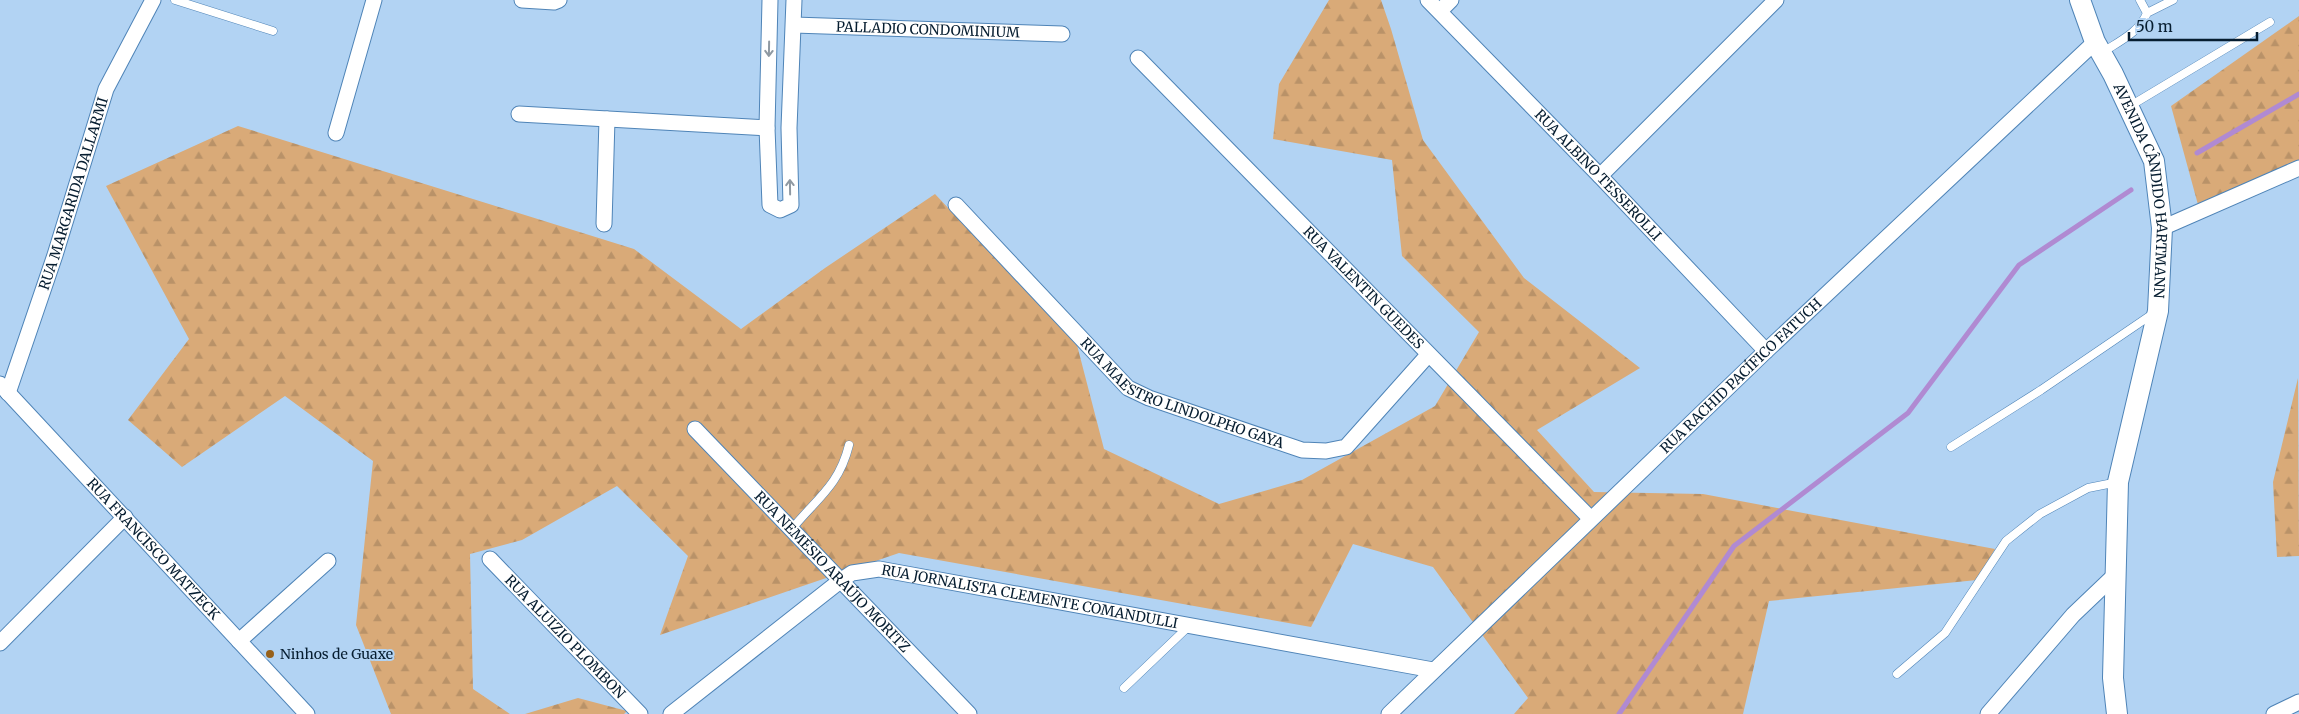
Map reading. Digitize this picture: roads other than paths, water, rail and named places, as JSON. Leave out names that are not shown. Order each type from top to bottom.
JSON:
[{"type":"main road","name":"AVENIDA CÂNDIDO HARTMANN","points":[[2080,0],[2098,48],[2154,161],[2162,228],[2158,311],[2118,482],[2113,678],[2117,714]]},
{"type":"street","name":"RUA MARGARIDA DALLARMI","points":[[4,388],[55,255],[106,89],[153,0]]},
{"type":"street","points":[[336,132],[374,0]]},
{"type":"street","points":[[522,0],[554,2],[560,0]]},
{"type":"street","points":[[770,0],[767,128],[770,205],[780,210],[790,205],[789,128],[794,0]]},
{"type":"street","name":"RUA ALBINO TESSEROLLI","points":[[1428,0],[1600,176],[1766,351]]},
{"type":"street","points":[[1440,12],[1451,0]]},
{"type":"street","points":[[1600,176],[1776,0]]},
{"type":"street","name":"PALLADIO CONDOMINIUM","points":[[794,25],[1062,34]]},
{"type":"street","name":"RUA RACHID PACÍFICO FATUCH","points":[[1389,714],[1590,518],[1766,351],[2098,48]]},
{"type":"street","name":"RUA VALENTIN GUEDES","points":[[1138,58],[1590,518]]},
{"type":"street","points":[[519,114],[767,128]]},
{"type":"street","points":[[604,224],[607,119]]},
{"type":"street","points":[[2162,228],[2299,168]]},
{"type":"street","name":"RUA MAESTRO LINDOLPHO GAYA","points":[[956,205],[1128,388],[1148,398],[1302,450],[1326,451],[1346,447],[1428,355]]},
{"type":"street","name":"RUA FRANCISCO MATZECK","points":[[4,388],[307,714]]},
{"type":"street","name":"RUA NEMÉSIO ARAÚJO MORITZ","points":[[695,430],[969,714]]},
{"type":"street","points":[[0,643],[125,517]]},
{"type":"street","name":"RUA ALUIZIO PLOMBON","points":[[490,559],[640,714]]},
{"type":"street","points":[[239,641],[328,561]]},
{"type":"street","name":"RUA JORNALISTA CLEMENTE COMANDULLI","points":[[672,714],[840,581],[852,573],[879,569],[1433,670]]},
{"type":"street","points":[[1988,714],[2073,615],[2116,574]]},
{"type":"street","points":[[2274,714],[2299,702]]},
{"type":"lane","points":[[175,0],[273,31]]},
{"type":"lane","points":[[2140,0],[2147,13]]},
{"type":"lane","points":[[2098,48],[2139,27],[2147,13],[2173,0]]},
{"type":"lane","points":[[2128,107],[2270,22]]},
{"type":"lane","points":[[1950,447],[2041,390],[2158,311]]},
{"type":"lane","points":[[791,530],[834,483],[844,466],[849,446]]},
{"type":"lane","points":[[1897,674],[1945,633],[2006,541],[2040,514],[2080,492],[2088,488],[2118,482]]},
{"type":"lane","points":[[1124,688],[1190,626]]},
{"type":"waterway","points":[[2197,153],[2299,94]]},
{"type":"waterway","points":[[1619,714],[1734,546],[1908,413],[2019,265],[2131,190]]},
{"type":"place","name":"Ninhos de Guaxe","points":[[270,654]]}]
